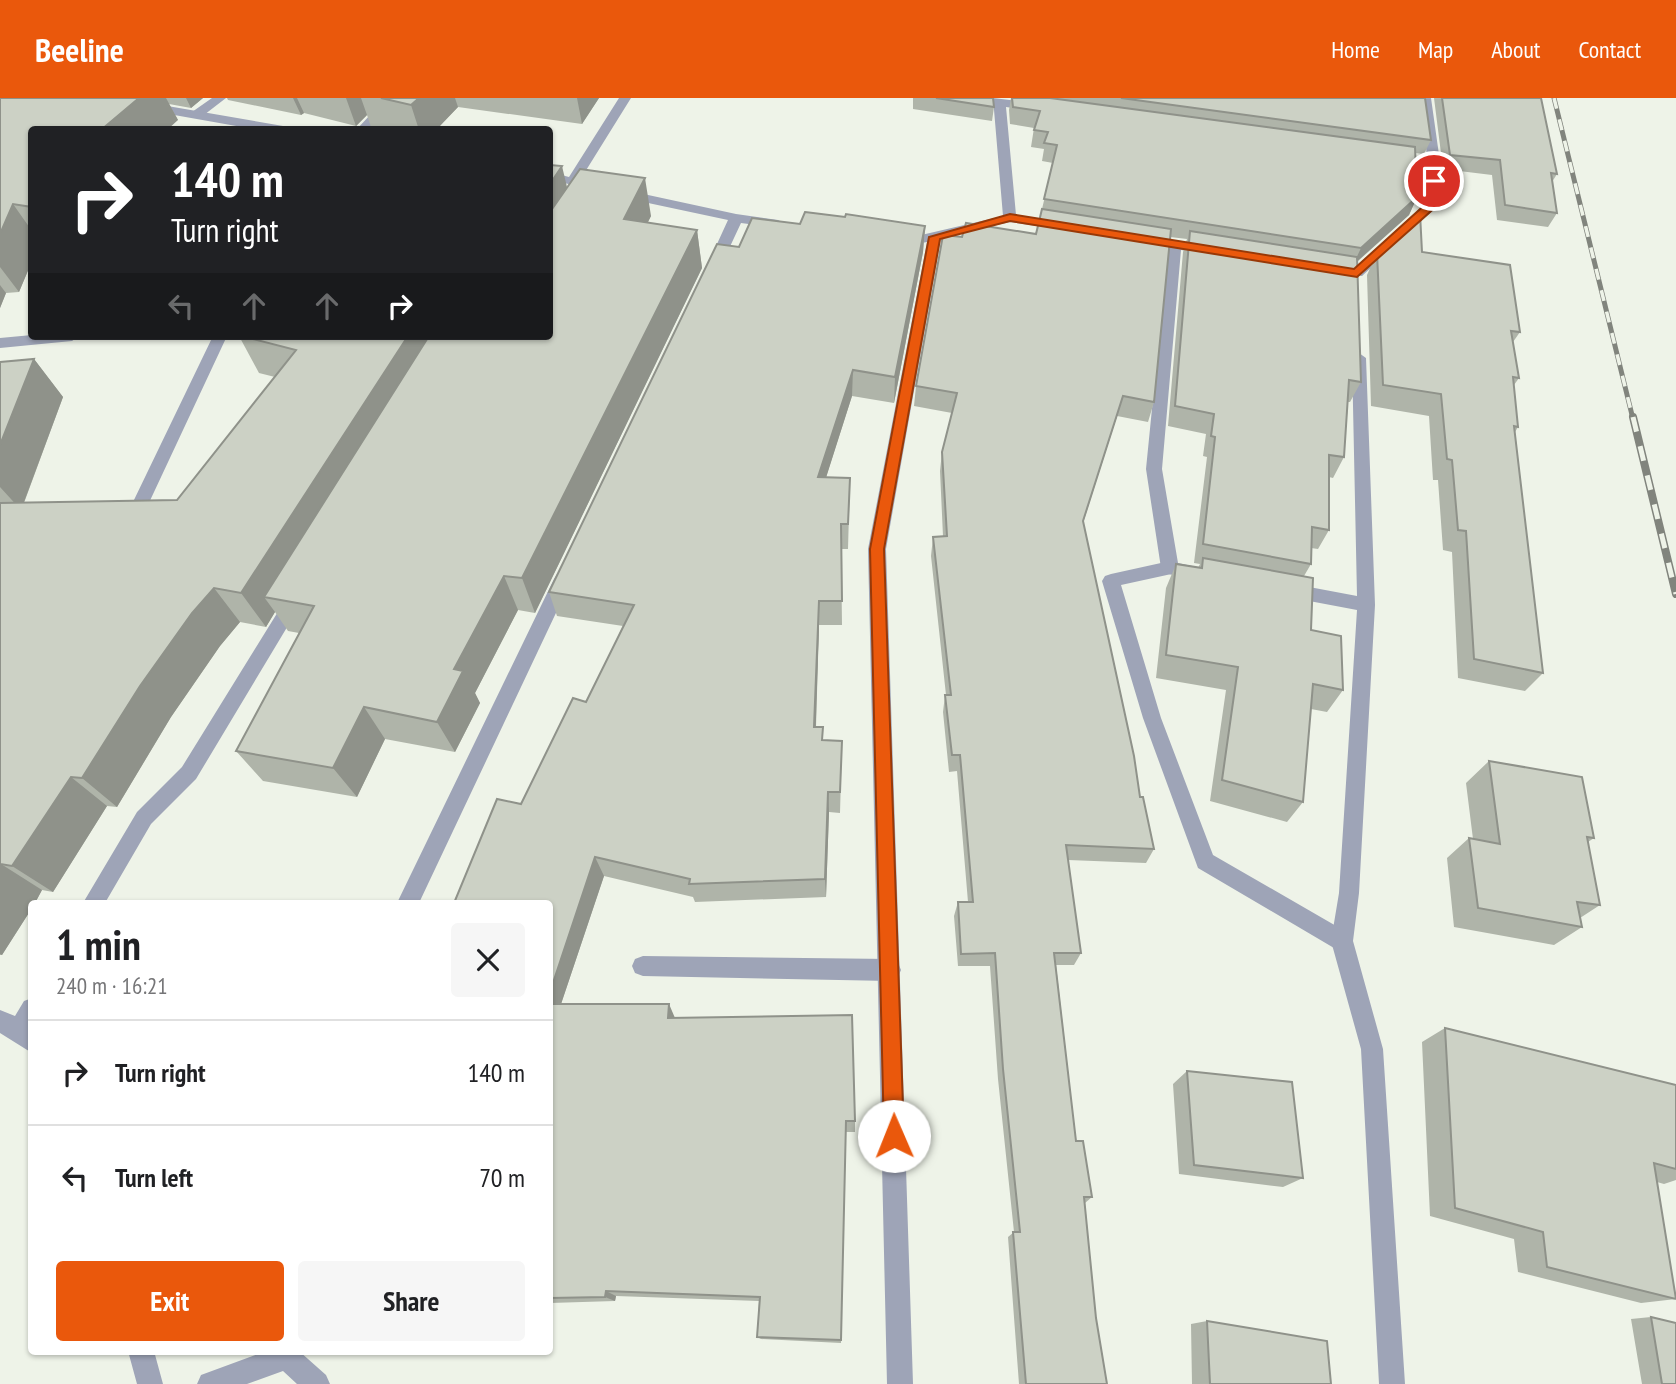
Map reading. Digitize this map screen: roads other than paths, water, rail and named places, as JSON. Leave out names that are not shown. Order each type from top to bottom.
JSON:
[{"type":"street","points":[[196,115],[220,98]]},
{"type":"street","points":[[366,126],[393,98]]},
{"type":"street","points":[[573,180],[625,98]]},
{"type":"street","points":[[1318,267],[1357,280],[1435,202],[1427,161],[1425,98]]},
{"type":"street","points":[[1010,218],[999,100],[1053,110]]},
{"type":"street","points":[[136,104],[260,126]]},
{"type":"street","points":[[553,177],[573,180],[588,192],[788,225]]},
{"type":"street","points":[[706,281],[736,218]]},
{"type":"street","points":[[904,242],[1010,218],[1079,229]]},
{"type":"street","points":[[900,1384],[877,549],[935,237]]},
{"type":"street","points":[[1134,238],[1227,253]]},
{"type":"street","points":[[1170,568],[1154,468],[1175,245]]},
{"type":"street","points":[[0,343],[31,340]]},
{"type":"street","points":[[97,511],[139,507],[218,340]]},
{"type":"street","points":[[1359,342],[1366,605],[1349,893],[1342,941],[1372,1049],[1392,1384]]},
{"type":"street","points":[[409,900],[569,567]]},
{"type":"street","points":[[1223,578],[1170,568],[1111,581],[1152,718],[1205,860],[1342,941]]},
{"type":"street","points":[[96,900],[144,818],[189,772],[304,584]]},
{"type":"street","points":[[1275,588],[1366,605]]},
{"type":"street","points":[[643,966],[890,970]]},
{"type":"street","points":[[17,1031],[28,1015]]},
{"type":"street","points":[[142,1355],[150,1384]]},
{"type":"street","points":[[210,1384],[282,1355]]},
{"type":"street","points":[[286,1355],[317,1384]]},
{"type":"railway","points":[[1554,98],[1633,419]]},
{"type":"railway","points":[[1633,417],[1676,594]]}]
